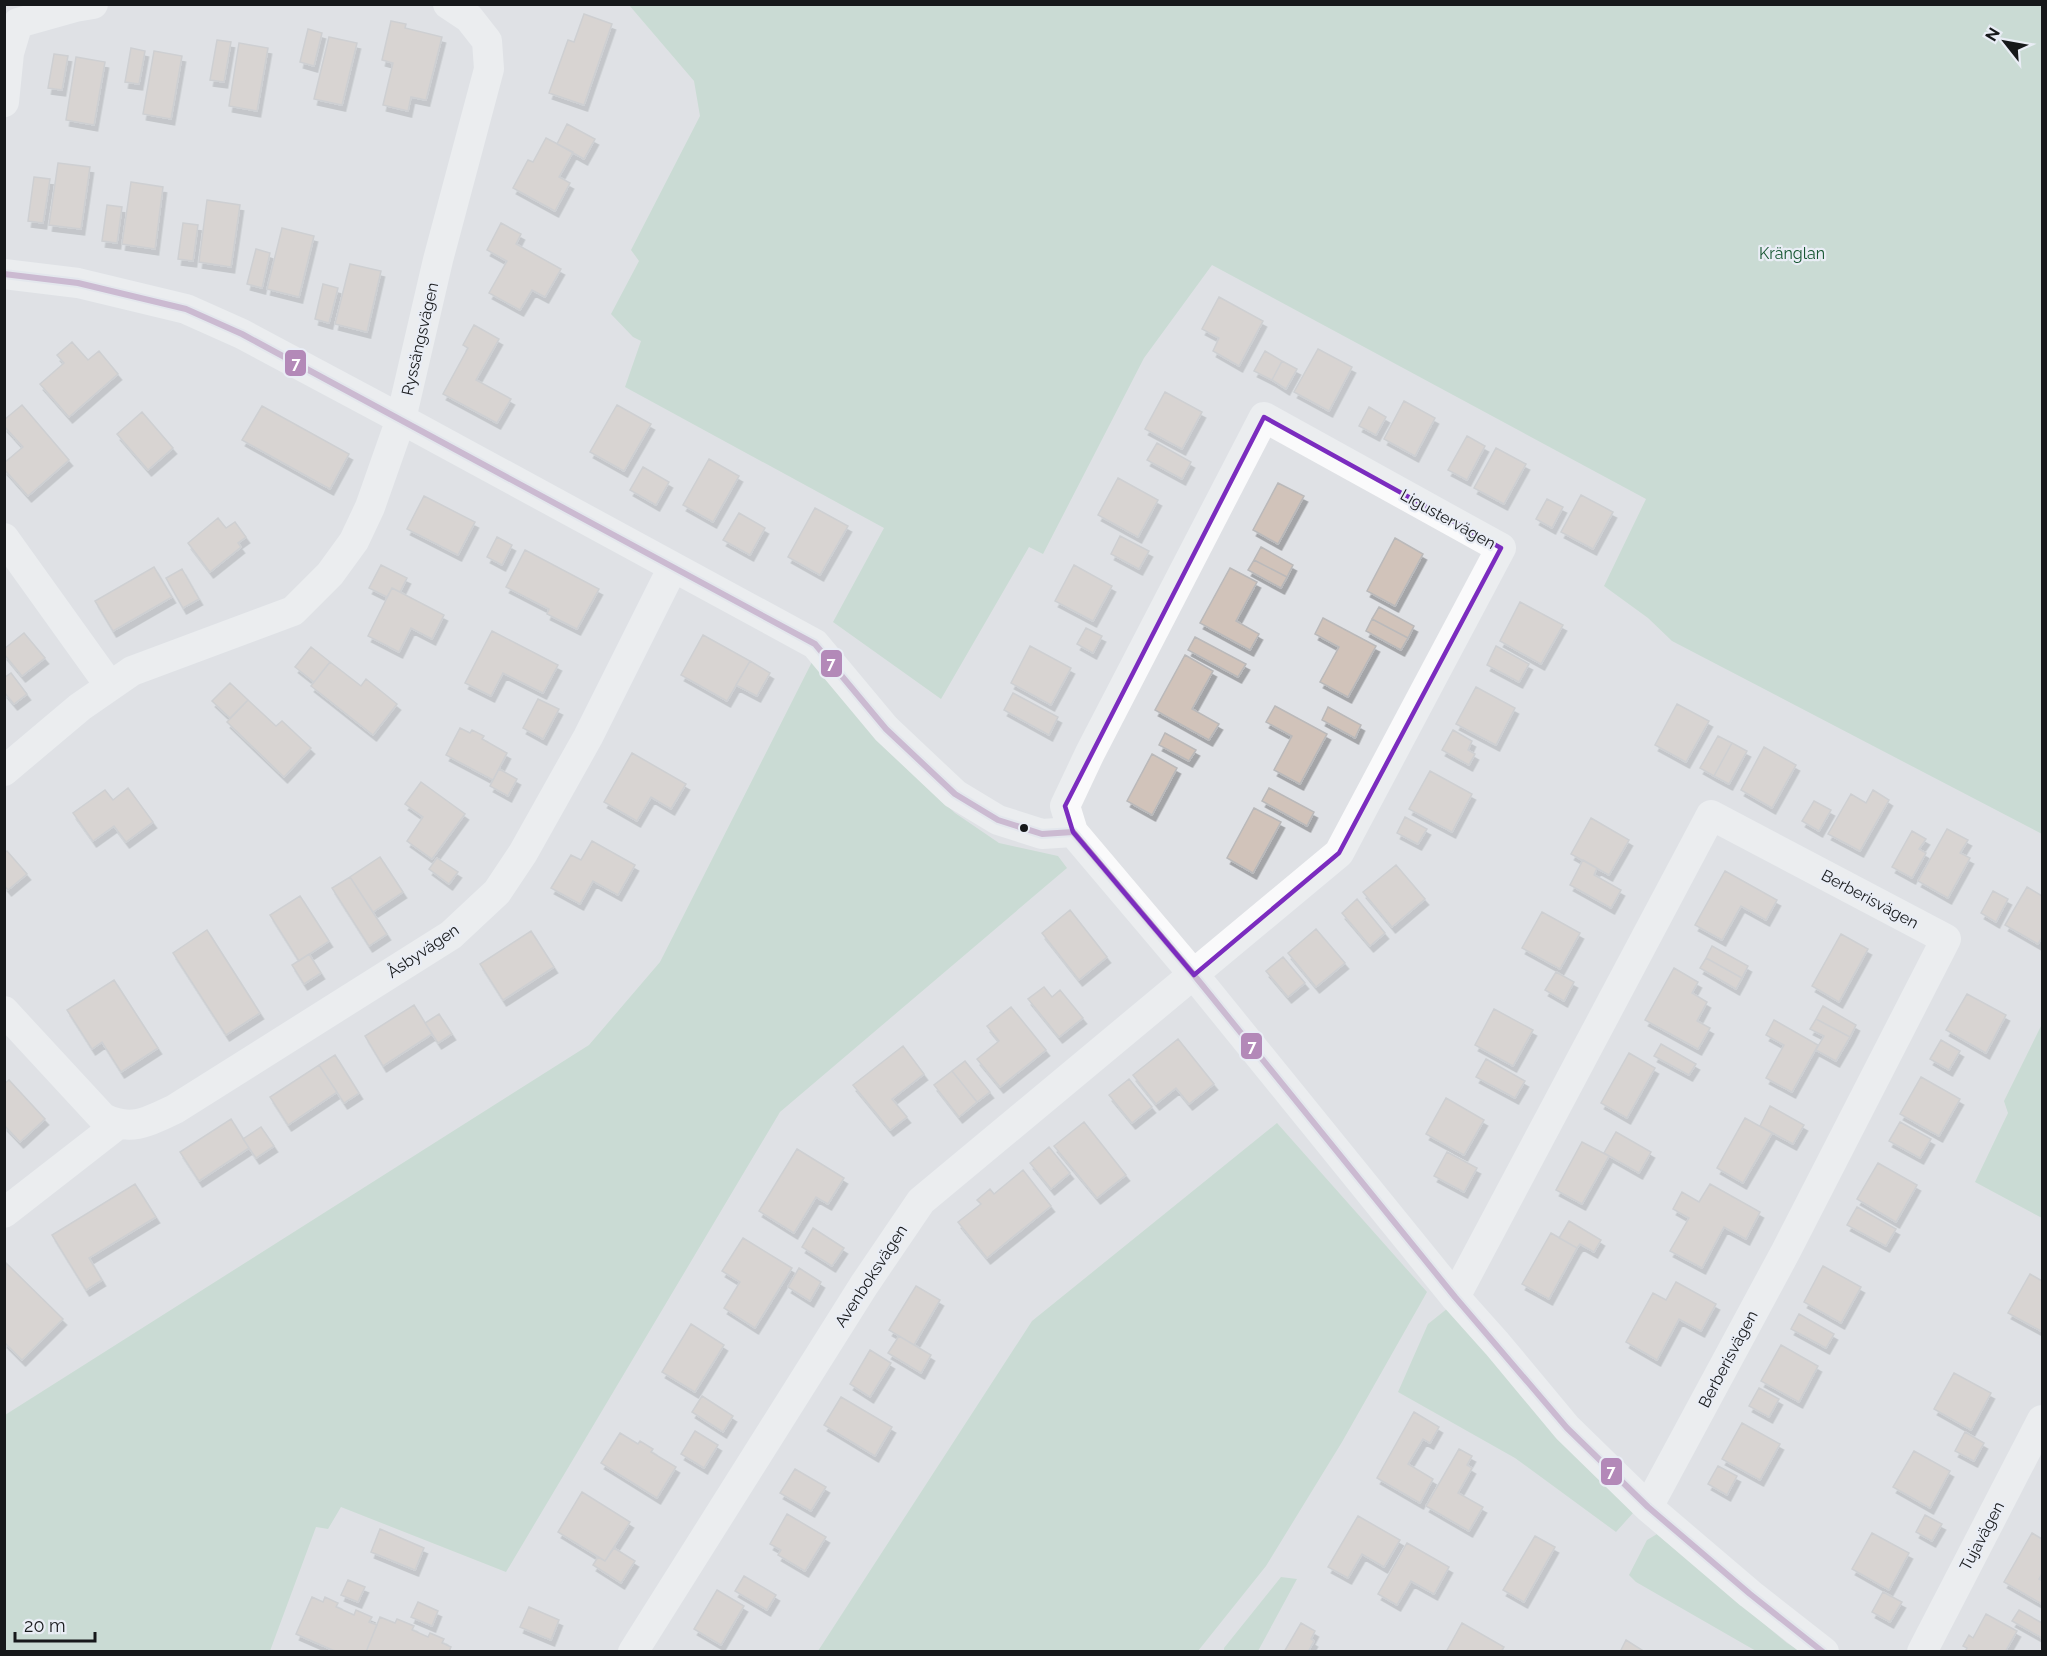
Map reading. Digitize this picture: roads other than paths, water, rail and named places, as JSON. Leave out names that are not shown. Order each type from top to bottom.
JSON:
[{"type":"street","points":[[4,102],[11,16],[93,4]]},
{"type":"street","name":"Ryssängsvägen","points":[[4,771],[80,706],[132,671],[293,611],[330,574],[354,541],[370,507],[401,419],[438,260],[489,69],[487,41],[470,18],[448,4]]},
{"type":"street","points":[[4,274],[78,283],[186,309],[242,334],[815,644],[886,729],[955,794],[998,820],[1042,834],[1073,831]]},
{"type":"street","name":"Ligustervägen","points":[[1264,417],[1501,548],[1339,853],[1194,975],[1073,831],[1065,806],[1072,790],[1264,417]]},
{"type":"street","points":[[4,538],[110,686]]},
{"type":"street","name":"Åsbyvägen","points":[[117,1125],[146,1123],[175,1109],[451,935],[497,892],[523,853],[588,737],[673,567]]},
{"type":"street","name":"Berberisvägen","points":[[1455,1298],[1711,815],[1946,939],[1786,1251],[1648,1507]]},
{"type":"street","points":[[1194,975],[1455,1298],[1567,1428],[1648,1507],[1750,1594],[1824,1652]]},
{"type":"street","name":"Avenboksvägen","points":[[633,1652],[864,1285],[921,1200],[1194,975]]},
{"type":"street","points":[[4,1213],[117,1125],[103,1118],[5,1011]]},
{"type":"street","name":"Tujavägen","points":[[1922,1652],[2043,1420]]},
{"type":"park label","name":"Kränglan","points":[[1792,253]]}]
